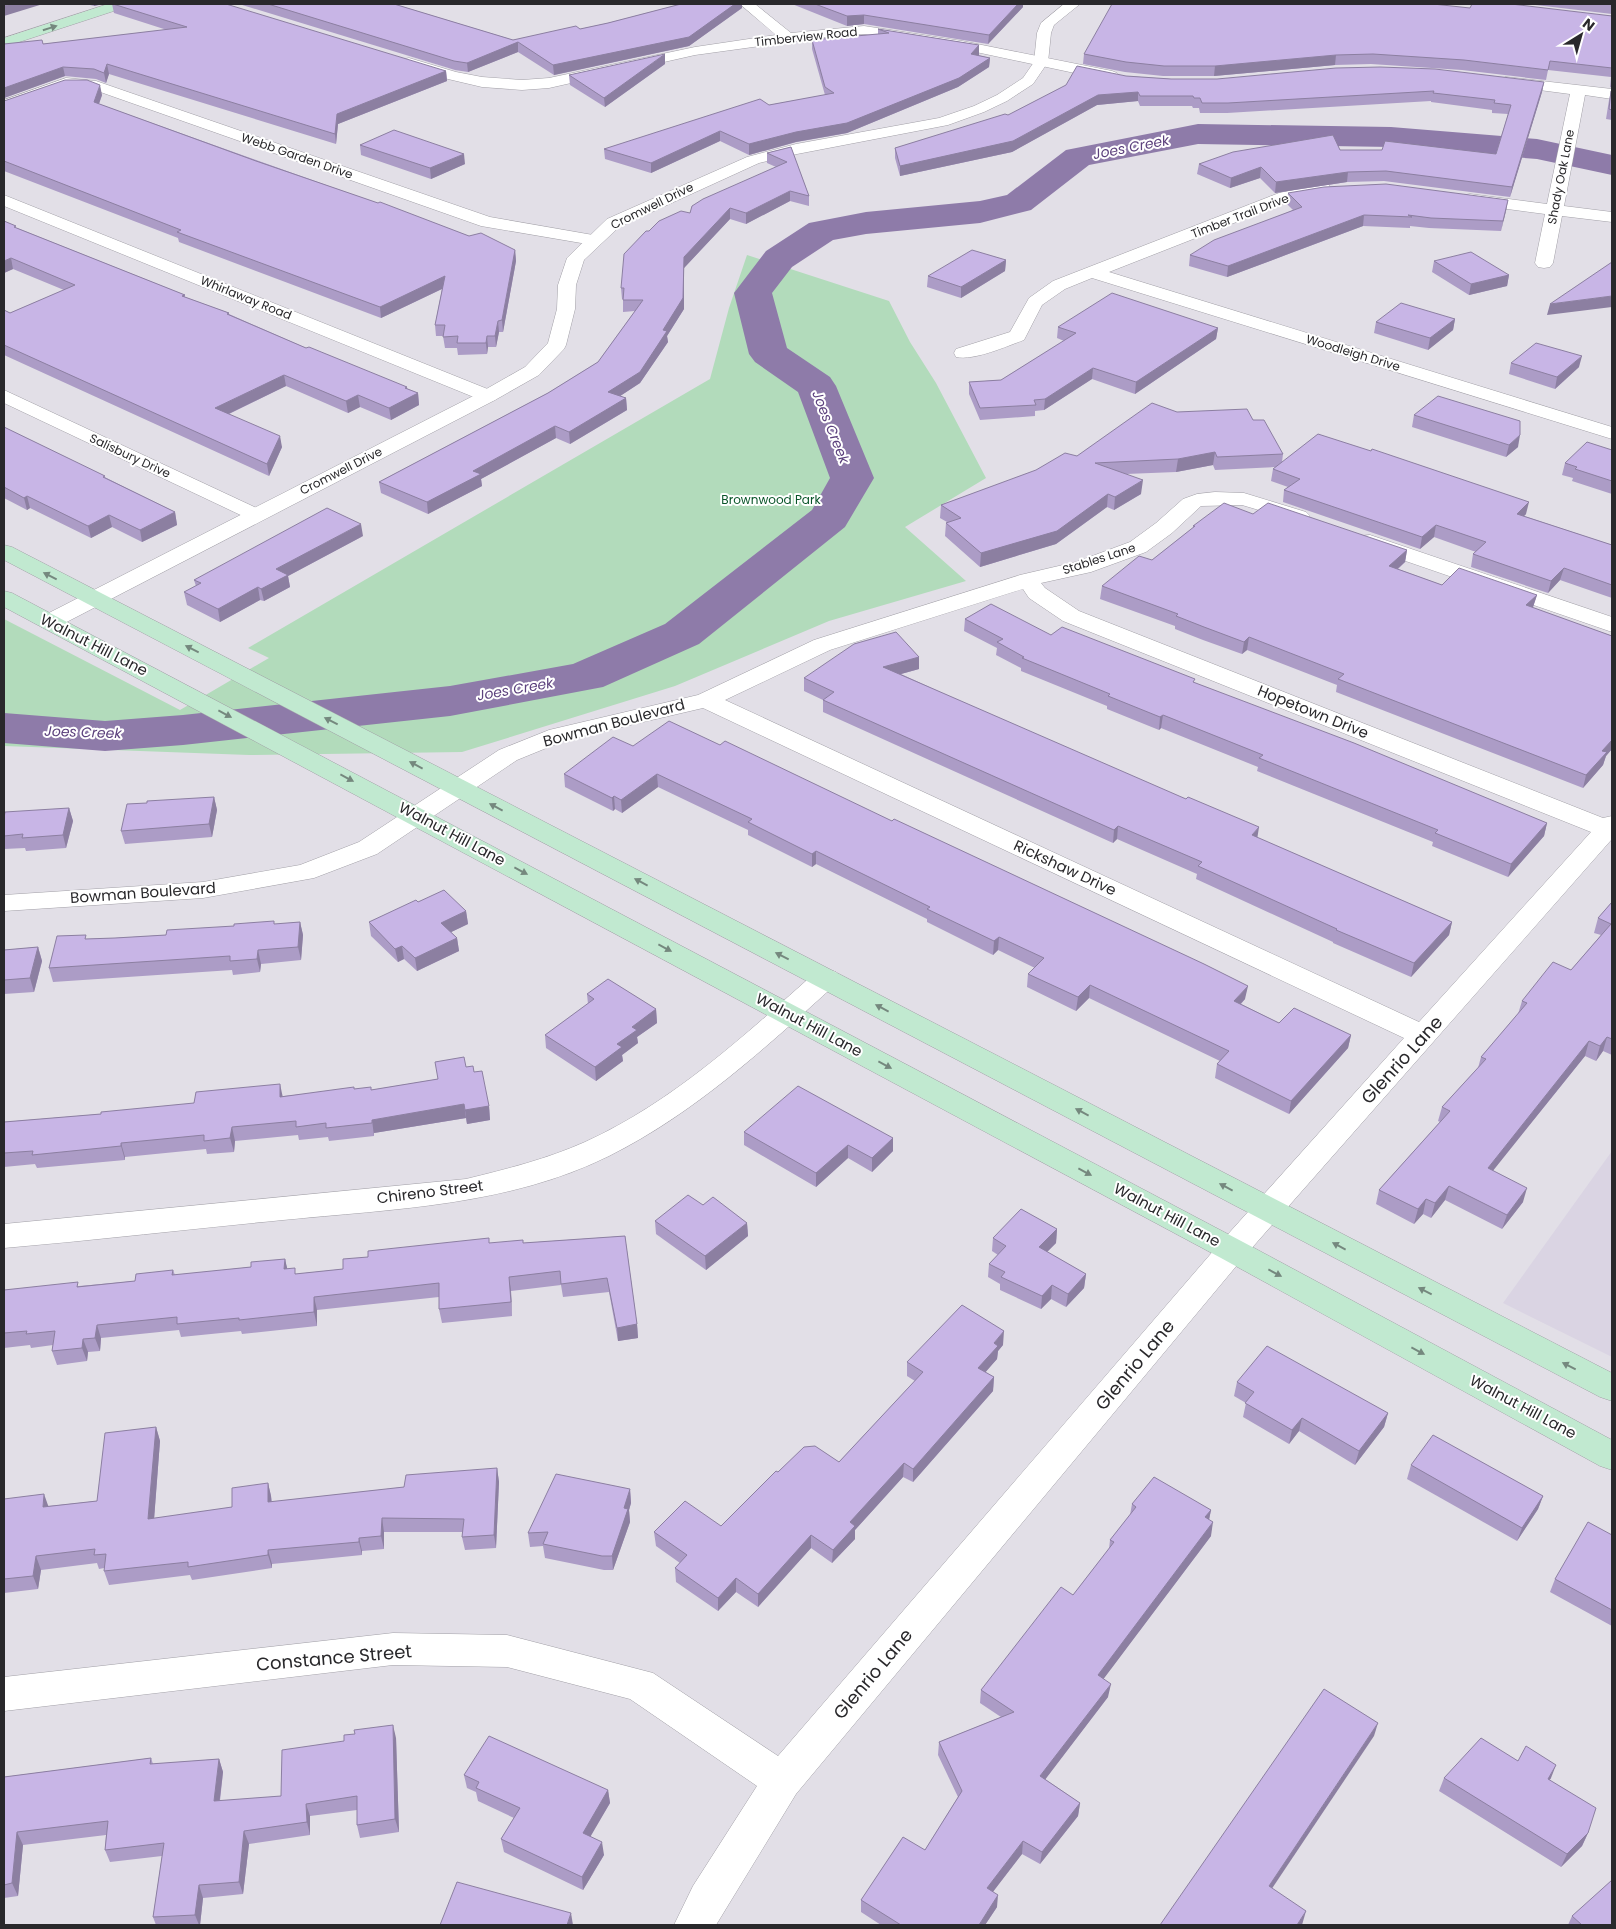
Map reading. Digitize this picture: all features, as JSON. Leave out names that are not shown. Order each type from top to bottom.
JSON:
[{"type":"main road","points":[[4,31],[85,4]]},
{"type":"main road","points":[[4,43],[121,4]]},
{"type":"main road","points":[[4,552],[1612,1388]]},
{"type":"main road","name":"Walnut Hill Lane","points":[[4,598],[288,747],[1232,1250],[1612,1456]]},
{"type":"street","points":[[747,4],[788,38]]},
{"type":"street","points":[[1041,62],[1044,33],[1048,23],[1073,4]]},
{"type":"street","name":"Timberview Road","points":[[397,58],[472,80],[522,85],[576,78],[656,58],[695,51],[834,32],[864,30],[962,46],[1125,79]]},
{"type":"street","name":"Cromwell Drive","points":[[49,622],[488,396],[532,371],[557,345],[566,309],[567,285],[576,258],[613,223],[753,160],[796,149],[942,122],[979,109],[1002,98],[1028,80],[1041,62]]},
{"type":"street","points":[[1492,81],[1612,94]]},
{"type":"street","name":"Webb Garden Drive","points":[[4,105],[66,83],[92,84],[487,222],[593,240]]},
{"type":"street","name":"Shady Oak Lane","points":[[1544,263],[1562,164],[1578,91]]},
{"type":"street","name":"Timber Trail Drive","points":[[963,352],[993,345],[1016,336],[1035,302],[1059,285],[1094,273],[1285,197],[1341,188]]},
{"type":"street","points":[[1450,197],[1612,218]]},
{"type":"street","name":"Whirlaway Road","points":[[4,200],[488,396]]},
{"type":"street","name":"Woodleigh Drive","points":[[1094,273],[1612,433]]},
{"type":"street","name":"Salisbury Drive","points":[[4,396],[256,515]]},
{"type":"street","name":"Stables Lane","points":[[1028,580],[1083,567],[1138,547],[1164,528],[1190,503],[1197,500],[1215,498],[1244,499],[1316,522]]},
{"type":"street","points":[[1353,535],[1612,625]]},
{"type":"street","name":"Bowman Boulevard","points":[[4,902],[203,890],[305,872],[368,848],[508,755],[558,735],[706,700],[822,645],[1028,580]]},
{"type":"street","name":"Hopetown Drive","points":[[1028,580],[1037,593],[1071,616],[1610,827]]},
{"type":"street","name":"Rickshaw Drive","points":[[706,700],[1424,1036]]},
{"type":"street","name":"Glenrio Lane","points":[[695,1925],[708,1900],[782,1781],[1232,1250],[1610,827]]},
{"type":"street","name":"Chireno Street","points":[[4,1236],[466,1190],[532,1174],[597,1149],[690,1094],[826,978]]},
{"type":"street","name":"Constance Street","points":[[4,1694],[393,1650],[507,1651],[640,1686],[782,1781]]},
{"type":"shaded area","points":[[1612,1151],[1612,1357],[1503,1303]]},
{"type":"green space","name":"Brownwood Park","points":[[747,255],[889,301],[910,342],[936,383],[986,478],[905,527],[966,581],[829,621],[675,686],[462,752],[249,755],[4,746],[4,619],[180,710],[269,658],[248,648],[710,379],[729,308]]},
{"type":"building","points":[[113,4],[226,4],[446,71],[337,114],[335,134],[107,64],[104,73],[94,69],[63,67],[4,88],[4,44],[42,40],[43,44],[187,27]]},
{"type":"building","points":[[268,4],[394,4],[513,40],[576,26],[580,29],[608,23],[681,4],[735,4],[689,37],[553,65],[518,42],[467,63],[454,61]]},
{"type":"building","points":[[815,4],[1018,4],[989,35],[864,15],[847,16]]},
{"type":"building","points":[[1112,4],[1433,4],[1470,8],[1472,4],[1511,4],[1612,16],[1612,68],[1550,61],[1548,70],[1464,60],[1373,54],[1336,55],[1215,66],[1164,66],[1126,62],[1084,54]]},
{"type":"building","points":[[878,29],[979,45],[971,54],[990,58],[959,78],[847,123],[796,132],[749,144],[720,131],[651,163],[604,149],[760,99],[769,105],[834,93],[825,87],[812,40],[889,33]]},
{"type":"building","points":[[665,54],[604,98],[569,75]]},
{"type":"building","points":[[1077,66],[1126,76],[1171,79],[1217,79],[1336,68],[1380,67],[1435,69],[1544,82],[1512,187],[1386,171],[1348,172],[1276,182],[1261,167],[1231,178],[1199,164],[1233,152],[1333,135],[1340,150],[1382,150],[1385,141],[1496,154],[1511,105],[1494,103],[1495,100],[1433,93],[1434,91],[1228,103],[1202,103],[1200,98],[1194,98],[1193,96],[1140,96],[1138,92],[1098,95],[1013,141],[900,166],[895,148],[1005,114],[1008,115],[1066,85]]},
{"type":"building","points":[[65,80],[87,80],[100,85],[94,102],[256,161],[378,203],[380,202],[469,236],[481,233],[515,250],[502,320],[498,321],[495,336],[487,336],[486,343],[457,343],[458,336],[443,337],[445,325],[435,325],[445,276],[380,307],[177,232],[181,230],[4,161],[4,101]]},
{"type":"building","points":[[1612,90],[1612,110],[1609,109]]},
{"type":"building","points":[[394,130],[464,154],[430,168],[360,145]]},
{"type":"building","points":[[791,147],[809,196],[790,191],[746,213],[730,208],[684,257],[683,298],[663,330],[667,331],[640,372],[608,392],[626,398],[569,432],[555,426],[473,471],[481,474],[427,502],[379,482],[548,393],[598,362],[643,300],[623,300],[624,288],[621,288],[624,254],[646,231],[649,231],[659,221],[681,211],[690,213],[692,206],[703,199],[787,162],[767,153]]},
{"type":"building","points":[[1386,184],[1508,200],[1503,221],[1431,218],[1408,215],[1412,217],[1364,215],[1228,266],[1190,255],[1214,240],[1302,207],[1288,193],[1324,187]]},
{"type":"building","points":[[4,221],[16,226],[14,227],[185,295],[182,296],[229,313],[227,314],[418,393],[389,408],[358,395],[346,401],[284,375],[215,408],[280,436],[267,464],[4,345],[4,310],[10,313],[75,285],[11,258],[4,261]]},
{"type":"building","points":[[972,250],[1006,260],[961,287],[928,276]]},
{"type":"building","points":[[1471,252],[1509,275],[1471,284],[1434,261]]},
{"type":"building","points":[[1612,262],[1612,296],[1550,304]]},
{"type":"building","points":[[1112,293],[1218,328],[1136,382],[1093,368],[1045,399],[1034,400],[1036,405],[980,408],[969,382],[1001,380],[1076,333],[1058,327]]},
{"type":"building","points":[[1401,303],[1455,319],[1430,338],[1376,322]]},
{"type":"building","points":[[1536,343],[1582,356],[1557,377],[1511,363]]},
{"type":"building","points":[[1438,396],[1520,421],[1520,435],[1509,445],[1414,415]]},
{"type":"building","points":[[1152,403],[1177,412],[1247,409],[1253,420],[1264,420],[1283,454],[1217,457],[1215,452],[1178,459],[1095,463],[1143,480],[1115,497],[1108,494],[1057,531],[981,553],[946,523],[961,518],[941,505],[1036,470],[1065,453],[1077,456]]},
{"type":"building","points":[[4,427],[175,512],[140,530],[109,515],[88,526],[27,496],[24,498],[4,487]]},
{"type":"building","points":[[1318,434],[1371,451],[1372,449],[1529,502],[1517,514],[1612,545],[1612,585],[1564,568],[1551,581],[1473,554],[1486,542],[1436,525],[1422,537],[1284,490],[1300,479],[1273,469]]},
{"type":"building","points":[[1587,442],[1612,450],[1612,481],[1575,469],[1577,467],[1565,463]]},
{"type":"building","points":[[1224,503],[1253,514],[1268,503],[1407,550],[1389,566],[1442,585],[1459,568],[1537,595],[1526,605],[1612,636],[1612,740],[1602,751],[1607,752],[1586,775],[1338,679],[1344,674],[1249,637],[1244,642],[1176,616],[1178,614],[1102,586],[1139,556],[1152,560]]},
{"type":"building","points":[[327,508],[361,524],[276,569],[288,575],[261,589],[258,587],[218,609],[184,592],[201,583],[194,580]]},
{"type":"building","points":[[991,604],[1051,635],[1062,627],[1195,679],[1193,682],[1354,743],[1547,823],[1511,864],[1435,833],[1438,830],[1259,758],[1263,755],[1163,715],[1160,717],[1022,658],[1024,657],[997,642],[1003,639],[965,619]]},
{"type":"building","points":[[896,632],[919,657],[883,667],[1186,799],[1188,797],[1259,827],[1252,835],[1452,922],[1414,963],[1336,930],[1198,866],[1202,862],[1118,826],[1114,830],[823,700],[834,692],[804,678],[854,644]]},
{"type":"building","points":[[669,721],[720,745],[725,741],[892,821],[894,819],[1204,964],[1248,986],[1234,1001],[1279,1023],[1294,1008],[1351,1035],[1291,1101],[1217,1064],[1229,1051],[1090,985],[1078,997],[1028,974],[1044,958],[999,937],[994,941],[927,909],[930,907],[816,851],[812,854],[748,822],[752,819],[657,774],[621,800],[614,796],[612,798],[564,774],[613,737],[633,746]]},
{"type":"building","points":[[214,797],[209,824],[121,831],[127,804]]},
{"type":"building","points":[[69,808],[63,835],[22,838],[23,834],[4,836],[5,812]]},
{"type":"building","points":[[444,890],[466,911],[441,923],[457,938],[415,958],[402,946],[395,949],[369,922],[416,900],[418,902]]},
{"type":"building","points":[[1612,902],[1612,1039],[1607,1037],[1600,1046],[1589,1041],[1488,1168],[1527,1188],[1507,1215],[1449,1186],[1435,1203],[1426,1199],[1418,1209],[1379,1190],[1450,1111],[1442,1107],[1486,1059],[1481,1057],[1527,1003],[1522,1001],[1553,962],[1571,970],[1611,924],[1598,918]]},
{"type":"building","points":[[274,921],[274,924],[300,922],[298,947],[258,950],[257,959],[230,961],[230,956],[49,968],[57,936],[86,935],[85,939],[166,935],[167,930],[234,926],[234,924]]},
{"type":"building","points":[[38,947],[30,978],[4,980],[4,950]]},
{"type":"building","points":[[608,979],[656,1009],[632,1027],[637,1030],[617,1044],[622,1047],[595,1067],[545,1035],[594,999],[587,994]]},
{"type":"building","points":[[464,1057],[466,1067],[473,1066],[474,1072],[482,1071],[489,1106],[465,1110],[464,1104],[372,1120],[372,1123],[326,1128],[326,1123],[296,1127],[296,1121],[232,1127],[230,1138],[204,1141],[204,1135],[121,1143],[121,1146],[32,1155],[33,1151],[4,1153],[4,1122],[101,1114],[101,1112],[194,1103],[196,1092],[280,1084],[280,1097],[354,1087],[354,1089],[371,1087],[371,1090],[438,1079],[435,1062]]},
{"type":"building","points":[[798,1086],[893,1138],[872,1158],[848,1145],[816,1173],[744,1132]]},
{"type":"building","points":[[688,1195],[703,1205],[713,1197],[747,1223],[705,1256],[655,1221]]},
{"type":"building","points":[[1021,1209],[1057,1229],[1039,1247],[1086,1274],[1068,1294],[1052,1285],[1042,1296],[1001,1277],[1005,1272],[989,1264],[1006,1246],[993,1238]]},
{"type":"building","points":[[625,1236],[637,1324],[617,1328],[607,1278],[561,1284],[560,1271],[509,1277],[511,1302],[439,1309],[439,1283],[314,1297],[314,1312],[177,1324],[177,1317],[97,1325],[95,1338],[83,1339],[82,1348],[52,1351],[55,1331],[26,1334],[27,1331],[4,1333],[4,1290],[78,1282],[77,1287],[135,1281],[136,1274],[173,1270],[172,1275],[251,1267],[251,1262],[285,1259],[284,1269],[295,1268],[295,1274],[343,1269],[343,1259],[368,1257],[368,1251],[489,1238],[489,1243],[523,1240],[523,1243]]},
{"type":"building","points":[[962,1305],[1004,1331],[994,1343],[998,1346],[978,1368],[994,1377],[913,1469],[904,1463],[850,1522],[855,1526],[833,1550],[811,1535],[758,1594],[736,1578],[718,1598],[675,1568],[687,1555],[654,1532],[685,1501],[721,1526],[776,1471],[778,1472],[804,1447],[815,1446],[839,1462],[923,1372],[907,1362]]},
{"type":"building","points":[[1267,1346],[1388,1413],[1359,1451],[1302,1418],[1292,1430],[1245,1403],[1254,1392],[1237,1382]]},
{"type":"building","points":[[156,1427],[148,1519],[232,1507],[232,1488],[268,1483],[268,1502],[404,1487],[406,1475],[497,1468],[494,1535],[462,1537],[464,1519],[382,1518],[381,1536],[359,1538],[359,1542],[268,1550],[268,1555],[188,1567],[188,1562],[104,1571],[106,1554],[94,1555],[95,1549],[36,1556],[33,1576],[4,1579],[4,1499],[44,1494],[43,1507],[97,1501],[105,1433]]},
{"type":"building","points":[[1433,1435],[1543,1496],[1522,1528],[1411,1465]]},
{"type":"building","points":[[556,1474],[630,1489],[624,1508],[628,1509],[612,1556],[602,1556],[543,1544],[548,1532],[528,1533]]},
{"type":"building","points":[[1154,1477],[1211,1510],[1205,1517],[1213,1522],[1098,1675],[1111,1684],[1040,1776],[1080,1803],[1042,1852],[1023,1841],[987,1888],[998,1895],[979,1925],[901,1925],[861,1900],[903,1837],[925,1850],[962,1791],[939,1742],[1014,1712],[981,1690],[1061,1587],[1073,1595],[1114,1542],[1110,1540],[1136,1507],[1132,1504]]},
{"type":"building","points":[[1588,1522],[1612,1535],[1612,1610],[1555,1579]]},
{"type":"building","points":[[1324,1689],[1378,1723],[1269,1886],[1306,1911],[1297,1925],[1160,1925]]},
{"type":"building","points":[[393,1725],[395,1819],[357,1825],[357,1796],[306,1804],[307,1822],[244,1831],[239,1882],[199,1885],[195,1915],[153,1917],[164,1843],[105,1850],[108,1821],[17,1832],[12,1883],[4,1885],[4,1777],[151,1758],[150,1764],[219,1759],[214,1801],[281,1796],[282,1750],[344,1741],[344,1735],[355,1734],[354,1730]]},
{"type":"building","points":[[489,1736],[608,1790],[583,1833],[602,1842],[582,1877],[501,1839],[520,1808],[476,1788],[479,1782],[464,1775]]},
{"type":"building","points":[[1481,1738],[1518,1761],[1526,1746],[1556,1765],[1548,1779],[1596,1808],[1588,1833],[1567,1854],[1444,1778]]},
{"type":"building","points":[[1612,1880],[1612,1925],[1582,1925],[1572,1916]]},
{"type":"building","points":[[457,1882],[571,1913],[567,1925],[440,1925]]},
{"type":"waterway","name":"Joes Creek","points":[[4,728],[105,736],[183,730],[450,701],[586,677],[682,634],[829,518],[852,478],[816,386],[769,354],[753,293],[779,259],[822,231],[866,223],[980,212],[1019,203],[1078,157],[1198,134],[1391,137],[1537,149],[1612,165]]}]
